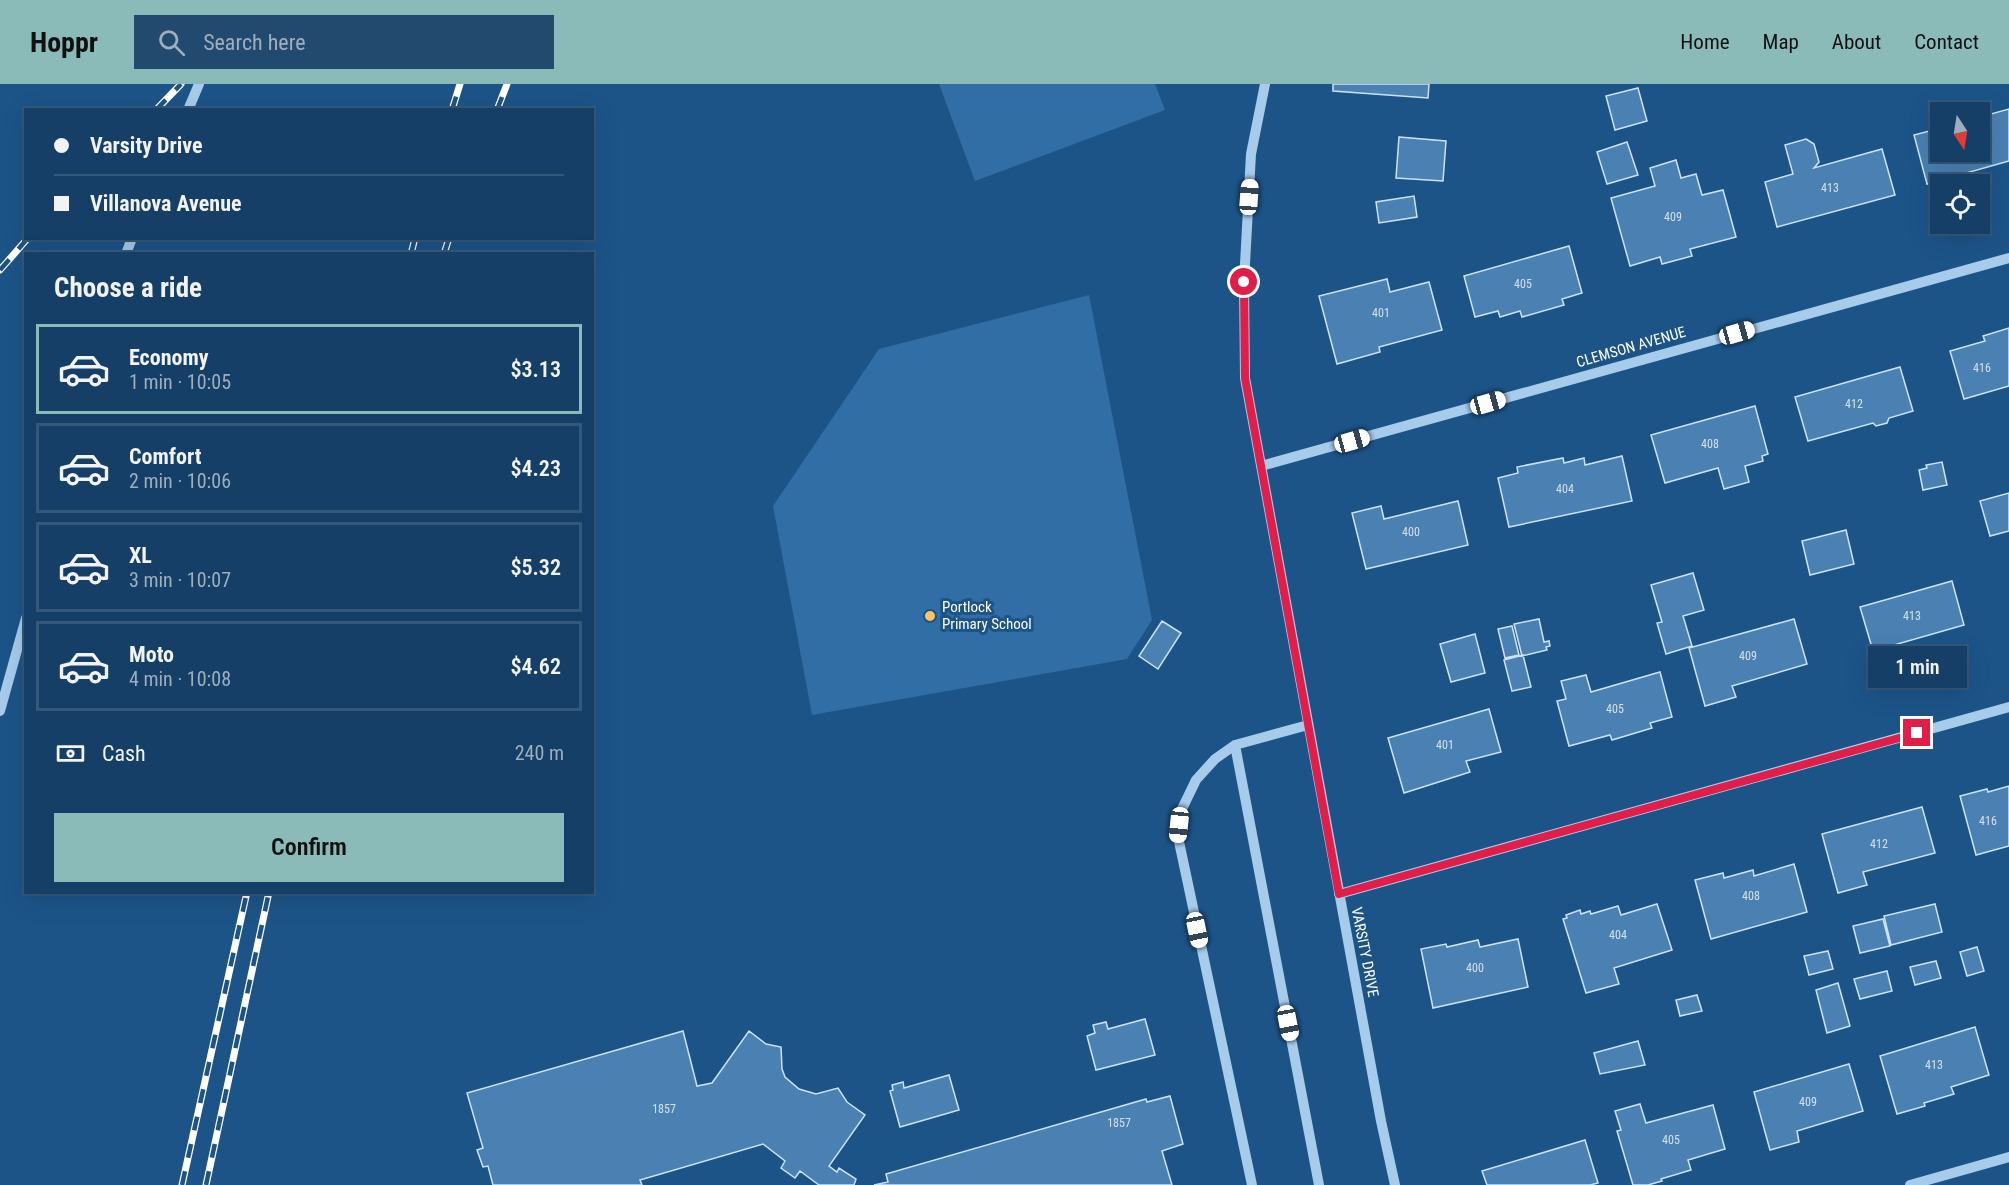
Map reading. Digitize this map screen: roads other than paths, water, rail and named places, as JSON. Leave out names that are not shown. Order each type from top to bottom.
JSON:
[{"type":"street","points":[[189,108],[199,84]]},
{"type":"street","name":"VARSITY DRIVE","points":[[1265,84],[1251,154],[1244,282],[1245,378],[1381,1121],[1395,1185]]},
{"type":"street","name":"CLEMSON AVENUE","points":[[1261,466],[2009,258]]},
{"type":"street","points":[[0,711],[24,625]]},
{"type":"street","points":[[1339,894],[2009,707]]},
{"type":"street","points":[[1252,1185],[1178,837],[1180,813],[1196,780],[1215,759],[1235,746],[1308,725]]},
{"type":"street","points":[[1235,746],[1319,1185]]},
{"type":"street","points":[[1910,1185],[2009,1157]]},
{"type":"railway","points":[[158,108],[181,84]]},
{"type":"railway","points":[[453,108],[460,84]]},
{"type":"railway","points":[[498,108],[507,84]]},
{"type":"railway","points":[[0,270],[26,240]]},
{"type":"railway","points":[[412,252],[414,240]]},
{"type":"railway","points":[[445,252],[448,240]]},
{"type":"railway","points":[[182,1185],[247,894]]},
{"type":"railway","points":[[206,1185],[269,894]]},
{"type":"place","name":"Portlock Primary School","points":[[930,616]]}]
